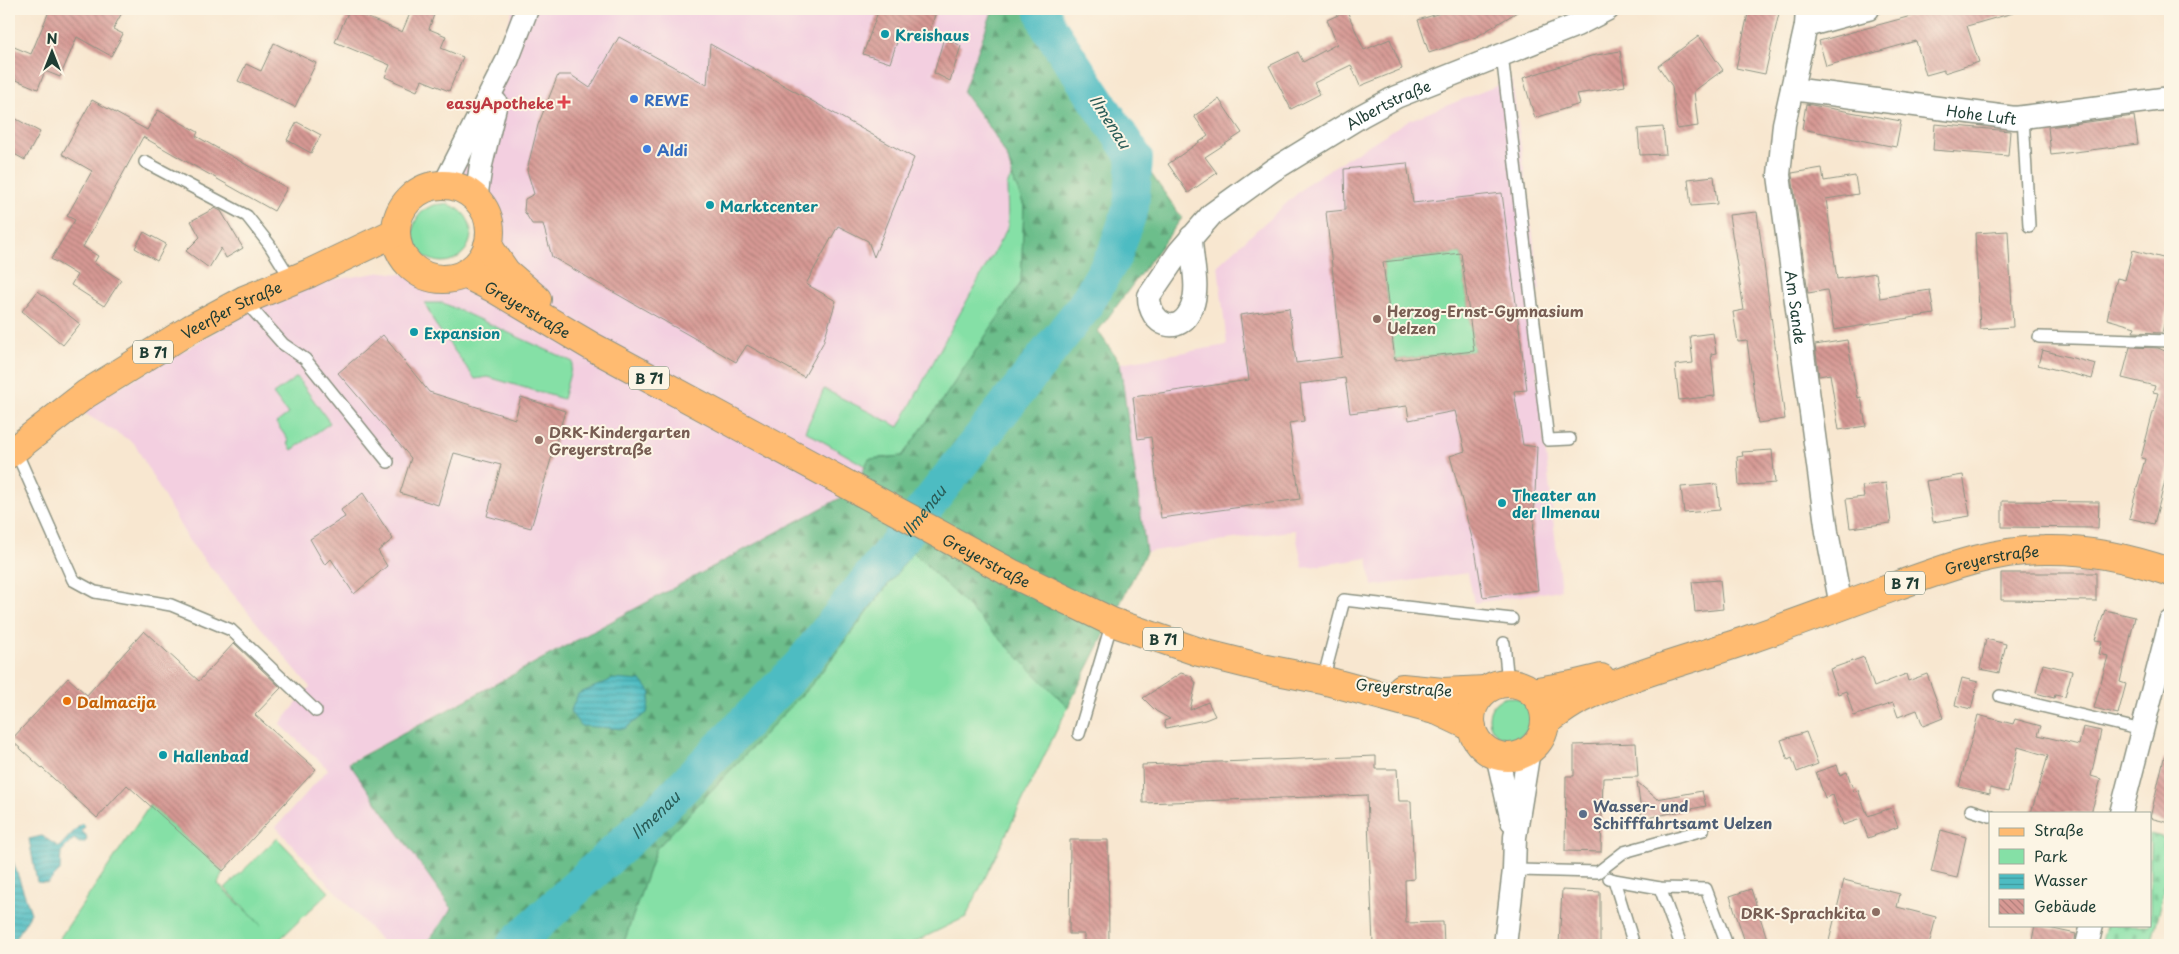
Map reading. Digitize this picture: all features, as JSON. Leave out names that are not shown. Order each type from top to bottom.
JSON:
[{"type":"main road","points":[[444,185],[461,189],[476,199],[484,209],[490,234],[488,246],[479,262],[465,274],[439,279],[425,276],[404,259],[398,246],[396,232],[402,208],[410,198],[431,186],[444,185]]},
{"type":"main road","name":"Veerßer Straße","points":[[12,452],[86,394],[192,328],[244,300],[396,232]]},
{"type":"main road","name":"Greyerstraße","points":[[488,246],[506,272],[590,346]]},
{"type":"main road","name":"Veerßer Straße","points":[[301,276],[404,259]]},
{"type":"main road","name":"Greyerstraße","points":[[465,274],[494,288],[590,346],[1010,573],[1112,622],[1199,652],[1266,669],[1323,680],[1438,711],[1472,727]]},
{"type":"main road","name":"Greyerstraße","points":[[1545,723],[1578,700],[1676,662],[1750,640],[1961,563],[2002,554],[2044,550],[2088,552],[2123,558],[2170,572]]},
{"type":"main road","name":"Greyerstraße","points":[[1323,680],[1443,692],[1572,685],[1628,671],[1676,662]]},
{"type":"main road","points":[[1508,688],[1542,706],[1545,723],[1540,738],[1529,750],[1514,756],[1498,755],[1486,749],[1477,739],[1472,727],[1471,714],[1476,701],[1508,688]]},
{"type":"street","points":[[444,185],[507,61],[527,9]]},
{"type":"street","name":"Albertstraße","points":[[1191,237],[1212,214],[1244,189],[1361,116],[1396,97],[1577,25],[1608,9]]},
{"type":"street","points":[[1806,17],[1868,9]]},
{"type":"street","name":"Am Sande","points":[[1806,17],[1784,124],[1779,175],[1827,532],[1841,606]]},
{"type":"street","points":[[476,199],[481,165],[507,61]]},
{"type":"street","name":"Hohe Luft","points":[[1792,89],[2014,118],[2170,98]]},
{"type":"street","points":[[2121,812],[2170,622]]},
{"type":"street","points":[[1505,945],[1514,870],[1515,836],[1529,750]]},
{"type":"street","points":[[1498,755],[1515,836]]},
{"type":"street","points":[[2087,945],[2092,926]]},
{"type":"lane","points":[[1502,55],[1548,440],[1570,439]]},
{"type":"lane","points":[[2024,116],[2029,226]]},
{"type":"lane","points":[[145,162],[247,216],[269,244],[301,276]]},
{"type":"lane","points":[[244,300],[282,344],[305,359],[388,462]]},
{"type":"lane","points":[[2039,337],[2170,342]]},
{"type":"lane","points":[[12,452],[74,580],[95,592],[171,605],[231,630],[316,711]]},
{"type":"lane","points":[[1323,680],[1344,600],[1512,619]]},
{"type":"lane","points":[[1079,734],[1112,622]]},
{"type":"lane","points":[[1504,643],[1508,688]]},
{"type":"lane","points":[[2000,696],[2142,730]]},
{"type":"lane","points":[[1971,810],[1989,816]]},
{"type":"lane","points":[[1598,872],[1624,852],[1703,830]]},
{"type":"lane","points":[[1514,870],[1598,872],[1614,880],[1660,888],[1706,889],[1727,945]]},
{"type":"lane","points":[[1614,880],[1634,945]]},
{"type":"lane","points":[[1660,888],[1681,945]]},
{"type":"shaded area","points":[[513,9],[993,9],[994,134],[1009,159],[1012,176],[1007,185],[1008,227],[899,427],[857,489],[349,762],[453,910],[425,945],[385,945],[276,827],[328,769],[280,724],[310,687],[189,541],[134,443],[79,410],[186,350],[259,305],[302,289],[326,281],[383,272],[409,275],[423,283],[439,287],[454,286],[469,280],[480,270],[491,255],[496,238],[495,221],[490,205],[477,191],[454,180]]},
{"type":"shaded area","name":"Herzog-Ernst-Gymnasium Uelzen","points":[[1512,80],[1540,290],[1528,292],[1561,590],[1474,603],[1468,573],[1372,586],[1368,558],[1303,568],[1295,530],[1146,552],[1120,363],[1227,345],[1218,265],[1311,181],[1407,121]]},
{"type":"green space","points":[[993,9],[1042,9],[1048,26],[1182,218],[1098,331],[1120,363],[1146,552],[1068,707],[913,552],[813,683],[656,849],[623,945],[425,945],[452,909],[349,763],[857,489],[869,459],[902,456],[944,398],[1021,283],[1024,206],[1012,176],[1008,159],[994,134],[963,92]]},
{"type":"green space","points":[[1012,176],[1024,206],[1021,283],[944,398],[902,456],[869,459],[865,466],[805,431],[824,389],[899,427],[1008,227],[1007,185]]},
{"type":"green space","points":[[436,204],[448,204],[463,212],[471,227],[471,239],[463,254],[448,262],[436,262],[421,254],[413,239],[413,227],[421,212]]},
{"type":"green space","points":[[1461,253],[1474,351],[1395,360],[1383,262]]},
{"type":"green space","points":[[425,303],[443,303],[573,362],[563,399],[488,377],[475,379],[435,324]]},
{"type":"green space","points":[[297,377],[330,423],[292,450],[287,443],[289,441],[276,423],[288,414],[273,394]]},
{"type":"green space","points":[[913,552],[1068,707],[966,917],[908,945],[623,945],[656,849],[813,683]]},
{"type":"green space","points":[[1510,697],[1525,703],[1531,718],[1525,733],[1510,739],[1495,733],[1489,718],[1495,703]]},
{"type":"green space","points":[[150,805],[223,871],[218,884],[261,925],[225,888],[277,838],[329,892],[278,941],[281,945],[55,945]]},
{"type":"green space","points":[[2152,834],[2170,839],[2170,868],[2151,945],[2101,945],[2106,926],[2152,926]]},
{"type":"water","points":[[613,679],[642,681],[651,693],[647,713],[624,729],[581,726],[570,712],[578,694]]},
{"type":"water","points":[[82,823],[85,827],[81,831],[86,835],[87,840],[84,843],[79,843],[74,839],[61,852],[60,871],[48,883],[37,882],[29,839],[42,836],[59,847]]},
{"type":"water","points":[[9,850],[31,913],[12,945],[9,945]]},
{"type":"building","points":[[50,9],[124,9],[113,29],[123,34],[111,56],[77,37],[60,77],[45,71],[38,89],[9,77],[9,60],[14,47],[31,54]]},
{"type":"building","points":[[412,9],[436,9],[429,29],[446,36],[441,48],[463,57],[449,91],[422,80],[417,91],[385,77],[390,65],[335,42],[349,10],[402,32]]},
{"type":"building","name":"Kreishaus","points":[[879,9],[937,9],[927,39],[901,30],[890,63],[863,54]]},
{"type":"building","points":[[1453,9],[1522,9],[1476,37],[1429,53],[1418,20]]},
{"type":"building","points":[[1749,9],[1780,9],[1765,74],[1736,68]]},
{"type":"building","points":[[1937,9],[2012,9],[2013,13],[1967,26],[1979,62],[1944,73],[1944,70],[1926,75],[1916,41],[1826,66],[1819,41]]},
{"type":"building","points":[[1347,11],[1364,50],[1390,39],[1402,69],[1360,86],[1351,65],[1314,83],[1320,94],[1291,109],[1269,66],[1298,52],[1303,62],[1337,44],[1327,20]]},
{"type":"building","points":[[1699,36],[1723,70],[1694,91],[1698,126],[1677,129],[1672,86],[1658,66]]},
{"type":"building","name":"Marktcenter","points":[[619,37],[707,85],[710,44],[914,158],[874,257],[868,241],[838,226],[806,284],[836,301],[823,343],[804,377],[747,345],[736,362],[552,257],[543,224],[532,224],[524,211],[525,199],[534,194],[527,170],[538,125],[558,75],[571,75],[590,88]]},
{"type":"building","points":[[944,37],[961,46],[950,81],[934,73]]},
{"type":"building","points":[[274,43],[316,63],[295,107],[238,81],[246,64],[261,71]]},
{"type":"building","points":[[1620,51],[1625,86],[1577,94],[1580,104],[1535,118],[1523,78],[1591,56]]},
{"type":"building","points":[[1219,99],[1242,133],[1205,157],[1217,173],[1188,193],[1168,164],[1208,136],[1194,116]]},
{"type":"building","points":[[92,100],[147,130],[158,110],[198,132],[196,136],[287,188],[274,211],[143,137],[83,247],[98,256],[94,263],[121,280],[104,306],[71,285],[77,275],[51,259],[75,220],[67,216],[92,171],[62,154]]},
{"type":"building","points":[[1806,104],[1901,121],[1896,147],[1802,129]]},
{"type":"building","points":[[9,115],[40,132],[25,160],[9,151]]},
{"type":"building","points":[[2134,116],[2138,144],[2051,155],[2048,127]]},
{"type":"building","points":[[297,122],[321,135],[311,153],[287,140]]},
{"type":"building","points":[[1935,124],[2010,131],[2008,156],[1933,150]]},
{"type":"building","points":[[1663,127],[1666,154],[1640,155],[1638,129]]},
{"type":"building","points":[[1407,163],[1413,203],[1502,193],[1527,390],[1514,391],[1523,445],[1537,447],[1533,541],[1538,590],[1483,597],[1475,549],[1450,456],[1465,451],[1455,411],[1409,420],[1407,406],[1350,413],[1345,378],[1300,384],[1304,421],[1289,423],[1300,499],[1161,518],[1151,437],[1138,439],[1133,397],[1249,380],[1240,315],[1289,308],[1296,363],[1342,357],[1326,212],[1345,210],[1344,169]],"holes":[[[1461,253],[1474,351],[1395,360],[1383,262]]]},
{"type":"building","points":[[1822,168],[1824,181],[1855,176],[1858,194],[1826,199],[1837,279],[1876,273],[1880,298],[1930,290],[1934,314],[1834,330],[1827,290],[1808,293],[1792,175],[1792,173]]},
{"type":"building","points":[[1714,176],[1717,204],[1691,206],[1688,179]]},
{"type":"building","points":[[215,208],[221,211],[243,248],[226,258],[221,248],[209,268],[186,251],[200,237],[191,221]]},
{"type":"building","points":[[1757,212],[1785,419],[1758,423],[1747,341],[1738,342],[1733,312],[1744,310],[1729,215]]},
{"type":"building","points":[[2008,231],[2013,327],[1980,329],[1975,233]]},
{"type":"building","points":[[144,232],[166,244],[157,261],[135,248]]},
{"type":"building","points":[[2133,250],[2170,260],[2170,273],[2166,290],[2170,291],[2170,300],[2162,333],[2133,332],[2135,327],[2107,319],[2117,278],[2125,280]]},
{"type":"building","points":[[38,291],[80,324],[63,345],[22,311]]},
{"type":"building","points":[[1713,333],[1716,353],[1711,354],[1715,396],[1679,400],[1675,365],[1693,363],[1690,336]]},
{"type":"building","points":[[383,335],[429,392],[515,419],[521,397],[565,411],[531,528],[487,516],[501,465],[454,453],[438,505],[400,493],[411,458],[338,373]]},
{"type":"building","points":[[1847,340],[1858,398],[1861,397],[1866,426],[1839,430],[1830,374],[1819,376],[1815,345]]},
{"type":"building","points":[[2130,347],[2158,348],[2165,351],[2166,348],[2170,349],[2170,462],[2154,524],[2129,518],[2145,459],[2141,458],[2158,393],[2153,392],[2155,386],[2122,378]]},
{"type":"building","points":[[2042,350],[2096,364],[2092,379],[2038,365]]},
{"type":"building","points":[[1772,450],[1775,483],[1739,486],[1737,457],[1743,456],[1742,452]]},
{"type":"building","points":[[1963,475],[1970,516],[1933,522],[1926,481]]},
{"type":"building","points":[[1886,483],[1891,523],[1850,528],[1846,499],[1864,497],[1862,486]]},
{"type":"building","points":[[1717,484],[1720,510],[1684,513],[1681,487]]},
{"type":"building","points":[[363,493],[393,539],[378,551],[387,566],[354,594],[331,559],[325,565],[310,539],[345,517],[341,510]]},
{"type":"building","points":[[2002,501],[2099,502],[2098,528],[2002,527]]},
{"type":"building","points":[[2001,573],[2096,573],[2096,601],[2001,600]]},
{"type":"building","points":[[1720,580],[1723,609],[1695,612],[1692,582]]},
{"type":"building","points":[[2105,610],[2135,617],[2120,682],[2126,684],[2118,714],[2094,708],[2108,656],[2099,654],[2102,641],[2095,640]]},
{"type":"building","name":"Hallenbad","points":[[144,631],[199,681],[234,643],[281,688],[255,715],[316,769],[223,871],[127,785],[97,818],[11,740],[68,678],[87,695]]},
{"type":"building","points":[[1986,639],[2006,644],[1999,673],[1980,669]]},
{"type":"building","points":[[1864,657],[1874,687],[1906,674],[1908,681],[1927,674],[1943,718],[1923,726],[1917,710],[1898,717],[1893,703],[1854,716],[1846,691],[1838,694],[1830,669]]},
{"type":"building","points":[[2043,664],[2072,671],[2065,697],[2055,695],[2054,698],[2036,693]]},
{"type":"building","points":[[1181,673],[1191,676],[1196,683],[1190,710],[1208,702],[1215,716],[1205,720],[1166,728],[1164,721],[1170,719],[1156,711],[1143,698]]},
{"type":"building","points":[[1962,678],[1978,682],[1971,709],[1955,705]]},
{"type":"building","points":[[1978,715],[2013,724],[2015,719],[2041,726],[2038,735],[2079,745],[2083,727],[2101,731],[2091,776],[2101,779],[2091,812],[2031,812],[2048,756],[2018,747],[2008,792],[1990,788],[1990,794],[1959,787]]},
{"type":"building","points":[[1806,732],[1818,764],[1797,772],[1792,758],[1788,760],[1781,740]]},
{"type":"building","name":"Wasser- und Schifffahrtsamt Uelzen","points":[[1636,743],[1638,777],[1603,778],[1601,852],[1565,851],[1566,776],[1574,776],[1574,745]]},
{"type":"building","points":[[1376,756],[1376,769],[1397,769],[1399,801],[1411,801],[1414,879],[1405,880],[1406,923],[1443,922],[1444,945],[1373,945],[1367,795],[1143,803],[1142,765]]},
{"type":"building","points":[[2164,758],[2170,759],[2170,823],[2152,818],[2151,812]]},
{"type":"building","points":[[1837,765],[1840,775],[1847,772],[1854,792],[1858,790],[1868,816],[1891,808],[1898,827],[1868,838],[1861,819],[1843,825],[1833,795],[1825,798],[1816,772]]},
{"type":"building","points":[[1637,782],[1657,799],[1702,791],[1706,806],[1642,819]]},
{"type":"building","points":[[1941,830],[1966,837],[1957,878],[1931,872]]},
{"type":"building","points":[[1070,840],[1108,840],[1109,945],[1084,945],[1084,934],[1069,934]]},
{"type":"building","name":"DRK-Sprachkita","points":[[1844,880],[1900,894],[1897,907],[1936,917],[1929,945],[1828,945]]},
{"type":"building","points":[[1751,889],[1769,945],[1746,945],[1730,896]]},
{"type":"building","points":[[1562,890],[1600,892],[1600,945],[1559,945]]},
{"type":"building","points":[[2035,926],[2076,934],[2074,945],[2031,945]]},
{"type":"waterway","name":"Ilmenau","points":[[514,945],[662,808],[801,665],[1084,307],[1115,254],[1131,207],[1135,158],[1048,26],[1042,9]]},
{"type":"place","name":"Kreishaus","points":[[885,34]]},
{"type":"place","name":"REWE","points":[[634,99]]},
{"type":"place","name":"easyApotheke","points":[[564,102]]},
{"type":"place","name":"Aldi","points":[[647,149]]},
{"type":"place","name":"Marktcenter","points":[[710,205]]},
{"type":"place","name":"Herzog-Ernst-Gymnasium Uelzen","points":[[1377,319]]},
{"type":"place","name":"Expansion","points":[[414,332]]},
{"type":"place","name":"DRK-Kindergarten Greyerstraße","points":[[539,440]]},
{"type":"place","name":"Theater an der Ilmenau","points":[[1502,503]]},
{"type":"place","name":"Dalmacija","points":[[67,701]]},
{"type":"place","name":"Hallenbad","points":[[163,755]]},
{"type":"place","name":"Wasser- und Schifffahrtsamt Uelzen","points":[[1583,814]]},
{"type":"place","name":"DRK-Sprachkita","points":[[1876,912]]}]
